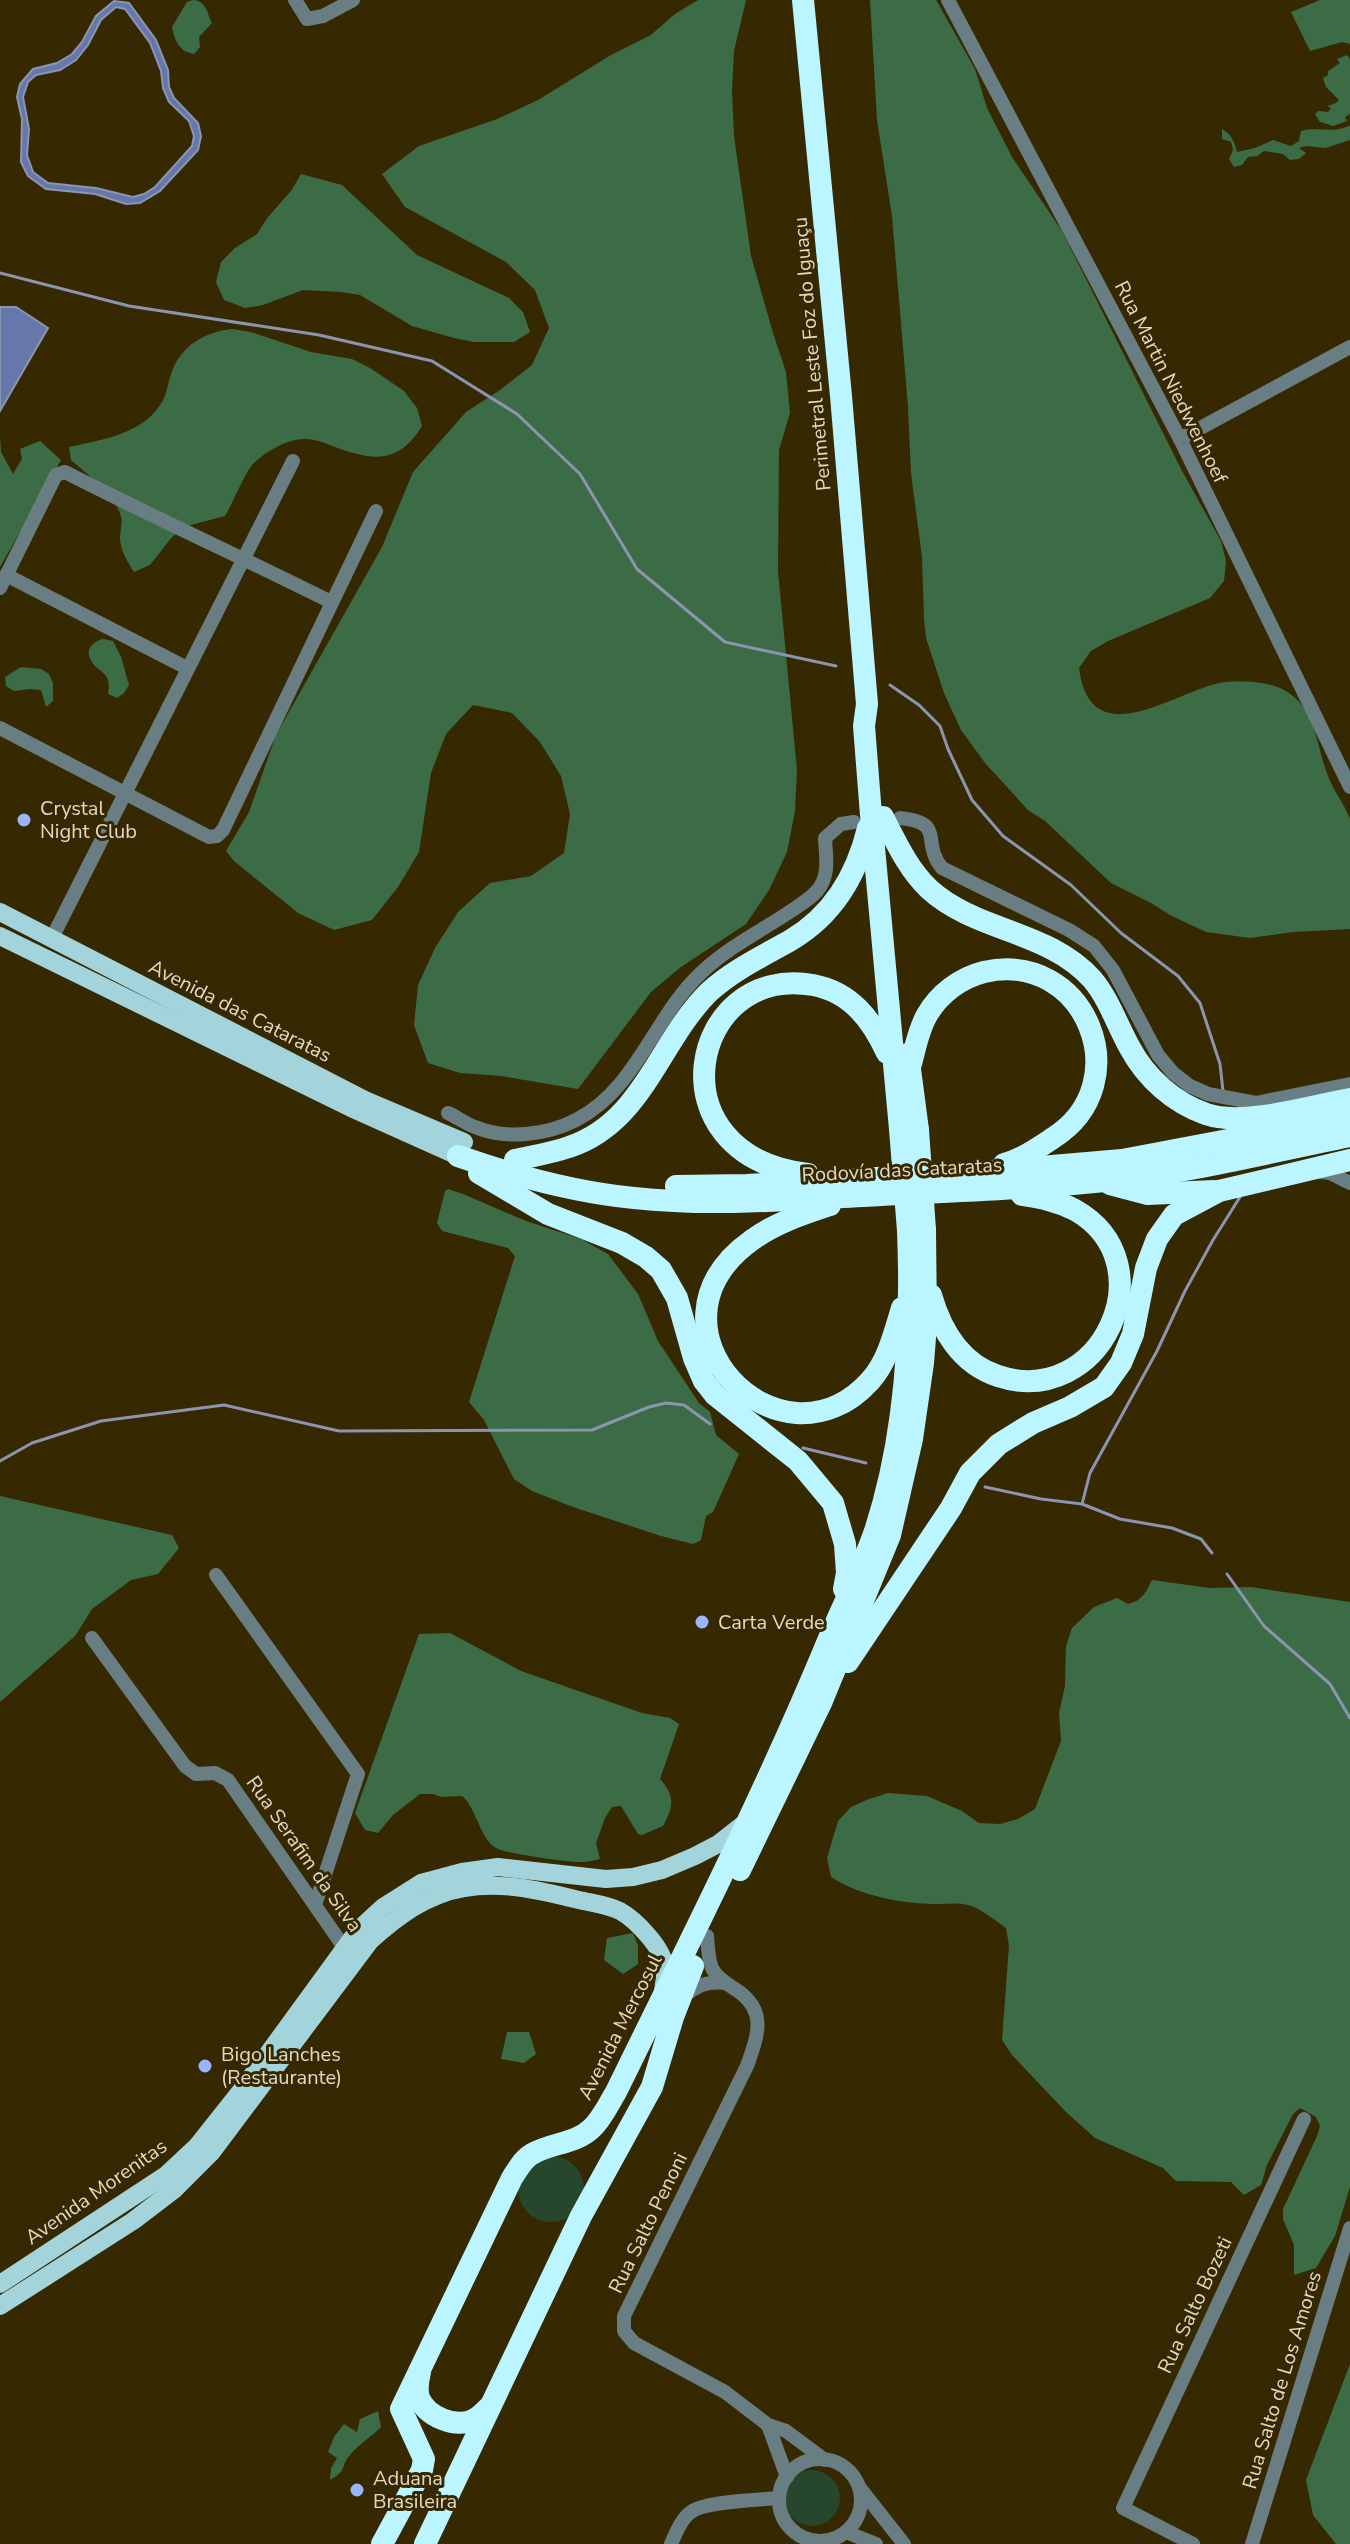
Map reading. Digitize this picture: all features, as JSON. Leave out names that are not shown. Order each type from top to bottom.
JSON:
[{"type":"highway","name":"Perimetral Leste Foz do Iguaçu","points":[[803,0],[843,411],[867,704],[864,726],[877,818],[909,1129],[918,1276]]},
{"type":"highway","points":[[877,818],[915,874],[944,902],[965,914],[1052,948],[1082,969],[1102,992],[1136,1059],[1153,1080],[1177,1099],[1205,1114],[1232,1119],[1350,1099]]},
{"type":"highway","points":[[515,1160],[581,1142],[604,1128],[627,1108],[682,1025],[713,989],[740,968],[805,931],[835,902],[857,864],[877,818]]},
{"type":"highway","points":[[902,1068],[928,1012],[945,992],[979,973],[1005,969],[1043,977],[1065,991],[1088,1021],[1096,1046],[1096,1071],[1090,1096],[1077,1118],[1058,1136],[1013,1162],[968,1173]]},
{"type":"highway","points":[[869,1178],[793,1172],[769,1164],[738,1147],[722,1133],[710,1113],[704,1090],[705,1056],[719,1025],[734,1008],[763,990],[796,984],[830,990],[860,1008],[902,1068]]},
{"type":"highway","name":"Rodovía das Cataratas","points":[[461,1149],[613,1181],[733,1186],[968,1173],[1122,1160],[1350,1117]]},
{"type":"highway","name":"Rodovía das Cataratas","points":[[461,1149],[510,1174],[633,1198],[719,1202],[853,1197],[1097,1181],[1214,1164],[1350,1136]]},
{"type":"highway","points":[[461,1149],[487,1179],[548,1214],[622,1243],[661,1270],[677,1298],[704,1381],[715,1395],[798,1461],[833,1503],[845,1544],[847,1573],[838,1617]]},
{"type":"highway","points":[[1097,1181],[1148,1194],[1219,1191],[1350,1160]]},
{"type":"highway","points":[[918,1276],[949,1338],[964,1356],[994,1375],[1018,1380],[1054,1377],[1085,1360],[1101,1343],[1113,1322],[1119,1288],[1112,1253],[1100,1233],[1084,1216],[1052,1201],[990,1189]]},
{"type":"highway","points":[[821,1703],[951,1508],[970,1473],[999,1444],[1104,1387],[1121,1363],[1133,1334],[1146,1268],[1157,1239],[1174,1215],[1219,1191]]},
{"type":"highway","points":[[853,1197],[795,1217],[763,1233],[742,1247],[726,1265],[710,1297],[706,1320],[714,1355],[726,1376],[753,1399],[776,1409],[813,1411],[849,1398],[868,1382],[889,1350],[918,1276]]},
{"type":"highway","points":[[838,1617],[875,1531],[890,1468],[918,1276]]},
{"type":"highway","points":[[821,1703],[890,1535],[898,1504],[912,1439],[923,1363],[918,1276]]},
{"type":"highway","name":"Avenida Mercosul","points":[[425,2544],[581,2216],[652,2087],[670,2000],[782,1752],[838,1617]]},
{"type":"highway","name":"Avenida Mercosul","points":[[382,2544],[422,2470],[424,2459],[401,2409],[520,2165],[532,2154],[590,2131],[602,2117],[670,2000],[687,1977],[821,1703]]},
{"type":"highway","points":[[421,2367],[417,2388],[420,2400],[429,2412],[457,2424],[474,2420],[490,2406]]},
{"type":"main road","name":"Avenida das Cataratas","points":[[0,912],[461,1149]]},
{"type":"main road","name":"Avenida das Cataratas","points":[[0,936],[351,1108],[461,1149]]},
{"type":"main road","name":"Avenida Morenitas","points":[[2,2301],[133,2221],[175,2189],[211,2153],[247,2095],[349,1955],[358,1930],[383,1907],[421,1883],[462,1872],[498,1867],[606,1879],[633,1877],[662,1870],[695,1856],[718,1844],[749,1820]]},
{"type":"main road","name":"Avenida Morenitas","points":[[349,1955],[428,1898],[464,1888],[495,1886],[533,1889],[620,1911],[637,1924],[654,1942],[665,1965],[670,2000]]},
{"type":"main road","name":"Avenida Morenitas","points":[[0,2284],[166,2175],[247,2095]]},
{"type":"street","points":[[295,0],[307,19],[323,16],[353,0]]},
{"type":"street","name":"Rua Martin Niedwenhoef","points":[[948,0],[1180,439],[1350,787]]},
{"type":"street","points":[[1180,439],[1350,347]]},
{"type":"street","points":[[52,938],[293,461]]},
{"type":"street","points":[[187,668],[3,582],[60,472],[331,602]]},
{"type":"street","points":[[0,728],[209,837],[217,836],[223,830],[376,511]]},
{"type":"street","points":[[448,1113],[473,1127],[516,1134],[542,1132],[574,1122],[588,1113],[620,1086],[681,995],[702,972],[818,890],[826,876],[825,838],[841,824],[877,818],[919,820],[931,833],[933,855],[942,868],[1069,930],[1094,946],[1113,970],[1158,1055],[1173,1073],[1190,1086],[1208,1094],[1256,1103],[1350,1084]]},
{"type":"street","points":[[1303,1170],[1330,1173],[1350,1183]]},
{"type":"street","points":[[216,1575],[358,1774],[315,1905]]},
{"type":"street","name":"Rua Serafim da Silva","points":[[92,1638],[185,1766],[196,1774],[215,1773],[228,1780],[349,1955]]},
{"type":"street","name":"Rua Salto Penoni","points":[[707,1936],[711,1968],[756,2009],[759,2033],[747,2066],[624,2316],[624,2331],[634,2343],[725,2392],[768,2425],[786,2431],[825,2460]]},
{"type":"street","points":[[670,2000],[701,1984],[726,1983]]},
{"type":"street","name":"Rua Salto Bozeti","points":[[1193,2544],[1123,2508],[1304,2119]]},
{"type":"street","name":"Rua Salto de Los Amores","points":[[1252,2544],[1350,2228]]},
{"type":"street","points":[[768,2425],[787,2477]]},
{"type":"street","points":[[873,2544],[838,2538],[821,2541],[795,2533],[786,2524],[779,2498],[787,2477],[804,2462],[825,2460],[844,2466],[904,2544]]},
{"type":"street","points":[[838,2538],[859,2515],[860,2488]]},
{"type":"street","points":[[671,2544],[683,2519],[693,2510],[779,2498]]},
{"type":"green space","points":[[193,0],[203,5],[212,23],[199,37],[200,47],[194,54],[178,45],[172,27],[187,2]]},
{"type":"green space","points":[[698,0],[746,0],[734,51],[734,136],[751,256],[786,372],[790,413],[779,450],[778,571],[797,770],[795,811],[787,852],[769,890],[746,924],[681,967],[651,992],[578,1089],[501,1076],[460,1073],[428,1063],[414,1025],[418,985],[435,948],[458,912],[490,883],[531,876],[564,853],[570,814],[561,776],[540,742],[512,713],[473,705],[446,734],[431,773],[419,852],[398,887],[372,920],[334,930],[298,913],[226,851],[249,812],[276,735],[382,547],[413,472],[466,412],[532,365],[549,328],[535,290],[506,262],[405,207],[382,174],[419,146],[497,119],[538,100],[611,55],[651,35],[675,14]]},
{"type":"green space","points":[[870,0],[936,0],[975,69],[987,108],[1012,157],[1062,231],[1181,469],[1221,541],[1226,561],[1224,581],[1210,598],[1091,651],[1079,668],[1086,694],[1098,708],[1114,714],[1133,713],[1215,684],[1232,682],[1271,685],[1296,699],[1310,718],[1328,776],[1350,819],[1350,929],[1250,938],[1206,932],[1170,915],[1111,883],[1045,821],[1028,810],[985,763],[961,730],[944,693],[926,638],[922,557],[911,473],[892,216],[877,120]]},
{"type":"green space","points":[[1320,0],[1350,0],[1350,44],[1342,42],[1310,51],[1291,12]]},
{"type":"green space","points":[[1347,55],[1350,59],[1350,114],[1345,117],[1347,121],[1333,126],[1320,122],[1315,114],[1318,111],[1328,112],[1331,108],[1327,106],[1339,100],[1326,87],[1323,78],[1340,63],[1337,59]]},
{"type":"green space","points":[[1350,126],[1350,140],[1326,148],[1299,148],[1306,153],[1299,159],[1290,160],[1283,154],[1264,151],[1234,167],[1229,159],[1233,150],[1231,142],[1222,139],[1222,129],[1232,139],[1237,152],[1273,140],[1291,146],[1299,141],[1301,131]]},
{"type":"green space","points":[[301,174],[342,185],[417,255],[509,298],[523,312],[530,332],[514,342],[474,342],[454,338],[412,326],[360,295],[341,292],[303,290],[263,305],[245,308],[224,300],[216,282],[221,262],[235,248],[257,234]]},
{"type":"green space","points":[[232,329],[251,332],[311,352],[352,359],[370,368],[404,391],[417,408],[422,426],[405,447],[386,456],[364,456],[308,439],[290,441],[277,447],[251,467],[225,516],[187,526],[172,537],[150,565],[134,572],[121,546],[122,519],[114,501],[71,460],[69,447],[118,435],[150,417],[165,396],[171,374],[181,355],[203,337]]},
{"type":"green space","points":[[0,435],[1,452],[13,474],[22,459],[20,449],[40,441],[61,460],[0,567]]},
{"type":"green space","points":[[103,639],[113,641],[129,685],[117,698],[108,694],[107,678],[93,664],[89,654],[90,647]]},
{"type":"green space","points":[[21,667],[41,669],[49,674],[53,683],[53,701],[46,707],[41,690],[14,691],[6,686],[5,677]]},
{"type":"green space","points":[[448,1189],[526,1221],[581,1239],[608,1254],[638,1294],[658,1341],[699,1403],[710,1412],[716,1435],[739,1454],[713,1512],[706,1516],[701,1540],[693,1544],[661,1536],[573,1507],[532,1491],[514,1479],[484,1420],[469,1402],[515,1256],[508,1248],[442,1231],[437,1223]]},
{"type":"green space","points":[[0,1496],[172,1535],[179,1548],[158,1574],[131,1580],[92,1609],[75,1636],[0,1702]]},
{"type":"green space","points":[[1152,1580],[1210,1588],[1251,1587],[1350,1602],[1350,2187],[1335,2236],[1316,2268],[1294,2275],[1294,2245],[1283,2219],[1283,2209],[1317,2136],[1320,2126],[1316,2117],[1300,2108],[1293,2114],[1267,2165],[1261,2185],[1244,2195],[1231,2182],[1176,2181],[1163,2168],[1095,2138],[1012,2055],[1002,2040],[1009,1946],[1006,1928],[970,1905],[896,1900],[842,1884],[831,1877],[827,1858],[838,1821],[851,1807],[888,1793],[927,1796],[962,1811],[979,1823],[1000,1824],[1018,1819],[1035,1809],[1061,1741],[1059,1713],[1065,1686],[1066,1646],[1072,1628],[1094,1607],[1117,1598],[1128,1604],[1137,1601]]},
{"type":"green space","points":[[450,1633],[521,1671],[642,1713],[670,1718],[679,1724],[660,1779],[671,1801],[663,1826],[638,1834],[621,1806],[612,1807],[596,1843],[600,1859],[581,1862],[551,1859],[496,1848],[486,1838],[462,1796],[420,1794],[393,1815],[378,1833],[365,1830],[355,1813],[419,1634]]},
{"type":"green space","points":[[633,1933],[638,1946],[638,1964],[623,1974],[604,1960],[607,1938]]},
{"type":"green space","points":[[507,2032],[529,2032],[536,2054],[524,2063],[501,2059]]},
{"type":"green space","points":[[551,2156],[564,2159],[574,2166],[581,2176],[584,2189],[581,2202],[574,2212],[564,2219],[551,2222],[538,2219],[528,2212],[521,2202],[518,2189],[521,2176],[528,2166],[538,2159]]},
{"type":"green space","points":[[1350,2364],[1350,2544],[1336,2544],[1313,2515],[1306,2480]]},
{"type":"green space","points":[[378,2411],[381,2427],[353,2452],[342,2471],[330,2480],[331,2468],[337,2458],[328,2452],[334,2437],[344,2424],[357,2432],[360,2419]]},
{"type":"green space","points":[[812,2470],[832,2478],[840,2498],[832,2518],[812,2526],[792,2518],[784,2498],[792,2478]]},
{"type":"water","points":[[114,1],[129,3],[156,40],[168,70],[169,87],[174,98],[198,123],[201,136],[198,150],[160,191],[140,203],[126,204],[95,194],[46,189],[28,176],[21,162],[22,119],[17,97],[20,84],[33,69],[57,63],[72,54],[96,16]],"holes":[[[116,7],[125,9],[150,43],[169,102],[189,121],[194,136],[192,146],[155,187],[133,197],[96,188],[48,183],[33,172],[27,155],[29,129],[23,97],[28,82],[36,75],[60,70],[76,60],[101,20]]]},
{"type":"water","points":[[0,307],[16,307],[48,328],[0,411]]},
{"type":"waterway","points":[[0,273],[129,306],[319,335],[432,361],[517,414],[580,474],[637,569],[725,642],[836,666]]},
{"type":"waterway","points":[[890,685],[919,705],[940,726],[972,800],[1003,836],[1071,885],[1121,933],[1178,976],[1200,1003],[1220,1064],[1223,1091]]},
{"type":"waterway","points":[[1082,1504],[1090,1473],[1157,1351],[1185,1291],[1240,1197]]},
{"type":"waterway","points":[[0,1461],[32,1443],[101,1421],[224,1405],[339,1431],[592,1430],[666,1403],[684,1405],[710,1424]]},
{"type":"waterway","points":[[803,1448],[866,1463]]},
{"type":"waterway","points":[[985,1487],[1082,1504],[1120,1519],[1172,1528],[1201,1539],[1212,1553]]},
{"type":"waterway","points":[[1227,1574],[1264,1626],[1330,1684],[1350,1718]]},
{"type":"place","name":"Crystal Night Club","points":[[24,820]]},
{"type":"place","name":"Carta Verde","points":[[702,1622]]},
{"type":"place","name":"Bigo Lanches (Restaurante)","points":[[205,2066]]},
{"type":"place","name":"Aduana Brasileira","points":[[357,2490]]}]
